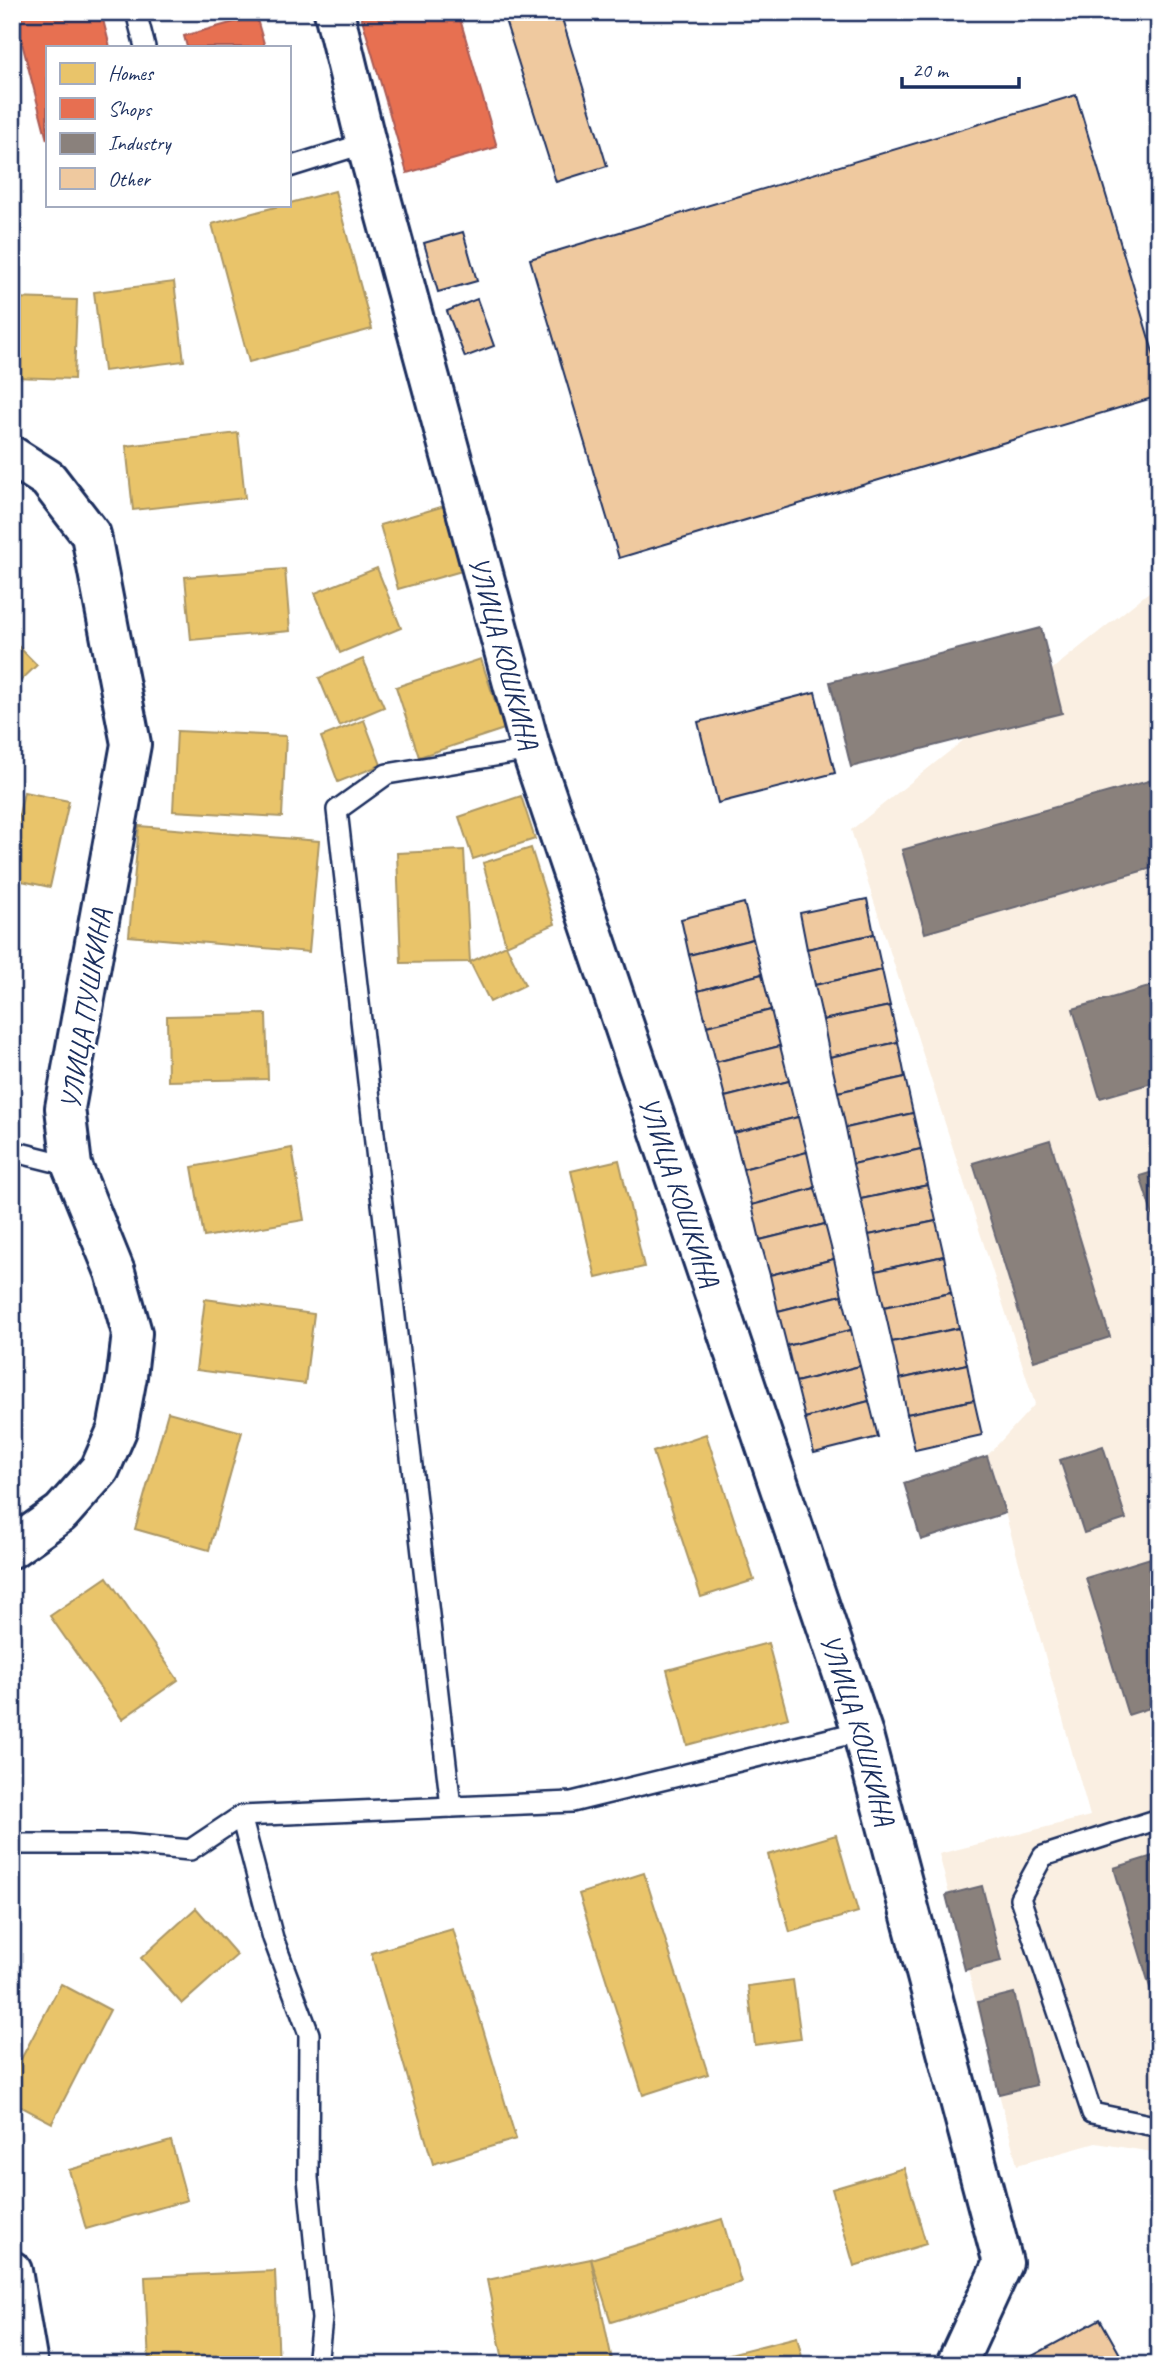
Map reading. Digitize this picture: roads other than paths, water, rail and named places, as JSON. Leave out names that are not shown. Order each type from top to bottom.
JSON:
[{"type":"street","name":"УЛИЦА КОШКИНА","points":[[334,12],[366,143],[531,750],[862,1731],[1003,2263],[956,2365]]},
{"type":"street","name":"УЛИЦА ПУШКИНА","points":[[12,456],[48,479],[91,535],[131,744],[65,1108],[72,1166],[115,1272],[132,1333],[117,1430],[100,1469],[61,1513],[12,1548]]},
{"type":"street","points":[[12,2271],[28,2365]]},
{"type":"lane","points":[[136,12],[145,46]]},
{"type":"lane","points":[[290,167],[366,143]]},
{"type":"lane","points":[[451,1807],[337,810],[387,775],[531,750]]},
{"type":"lane","points":[[12,1151],[72,1166]]},
{"type":"lane","points":[[12,1844],[126,1844],[190,1850],[241,1816],[572,1802],[862,1731]]},
{"type":"lane","points":[[241,1816],[273,1938],[309,2034],[308,2179],[322,2319],[317,2365]]},
{"type":"lane","points":[[1159,1819],[1043,1856],[1020,1898],[1092,2113],[1159,2127]]}]
